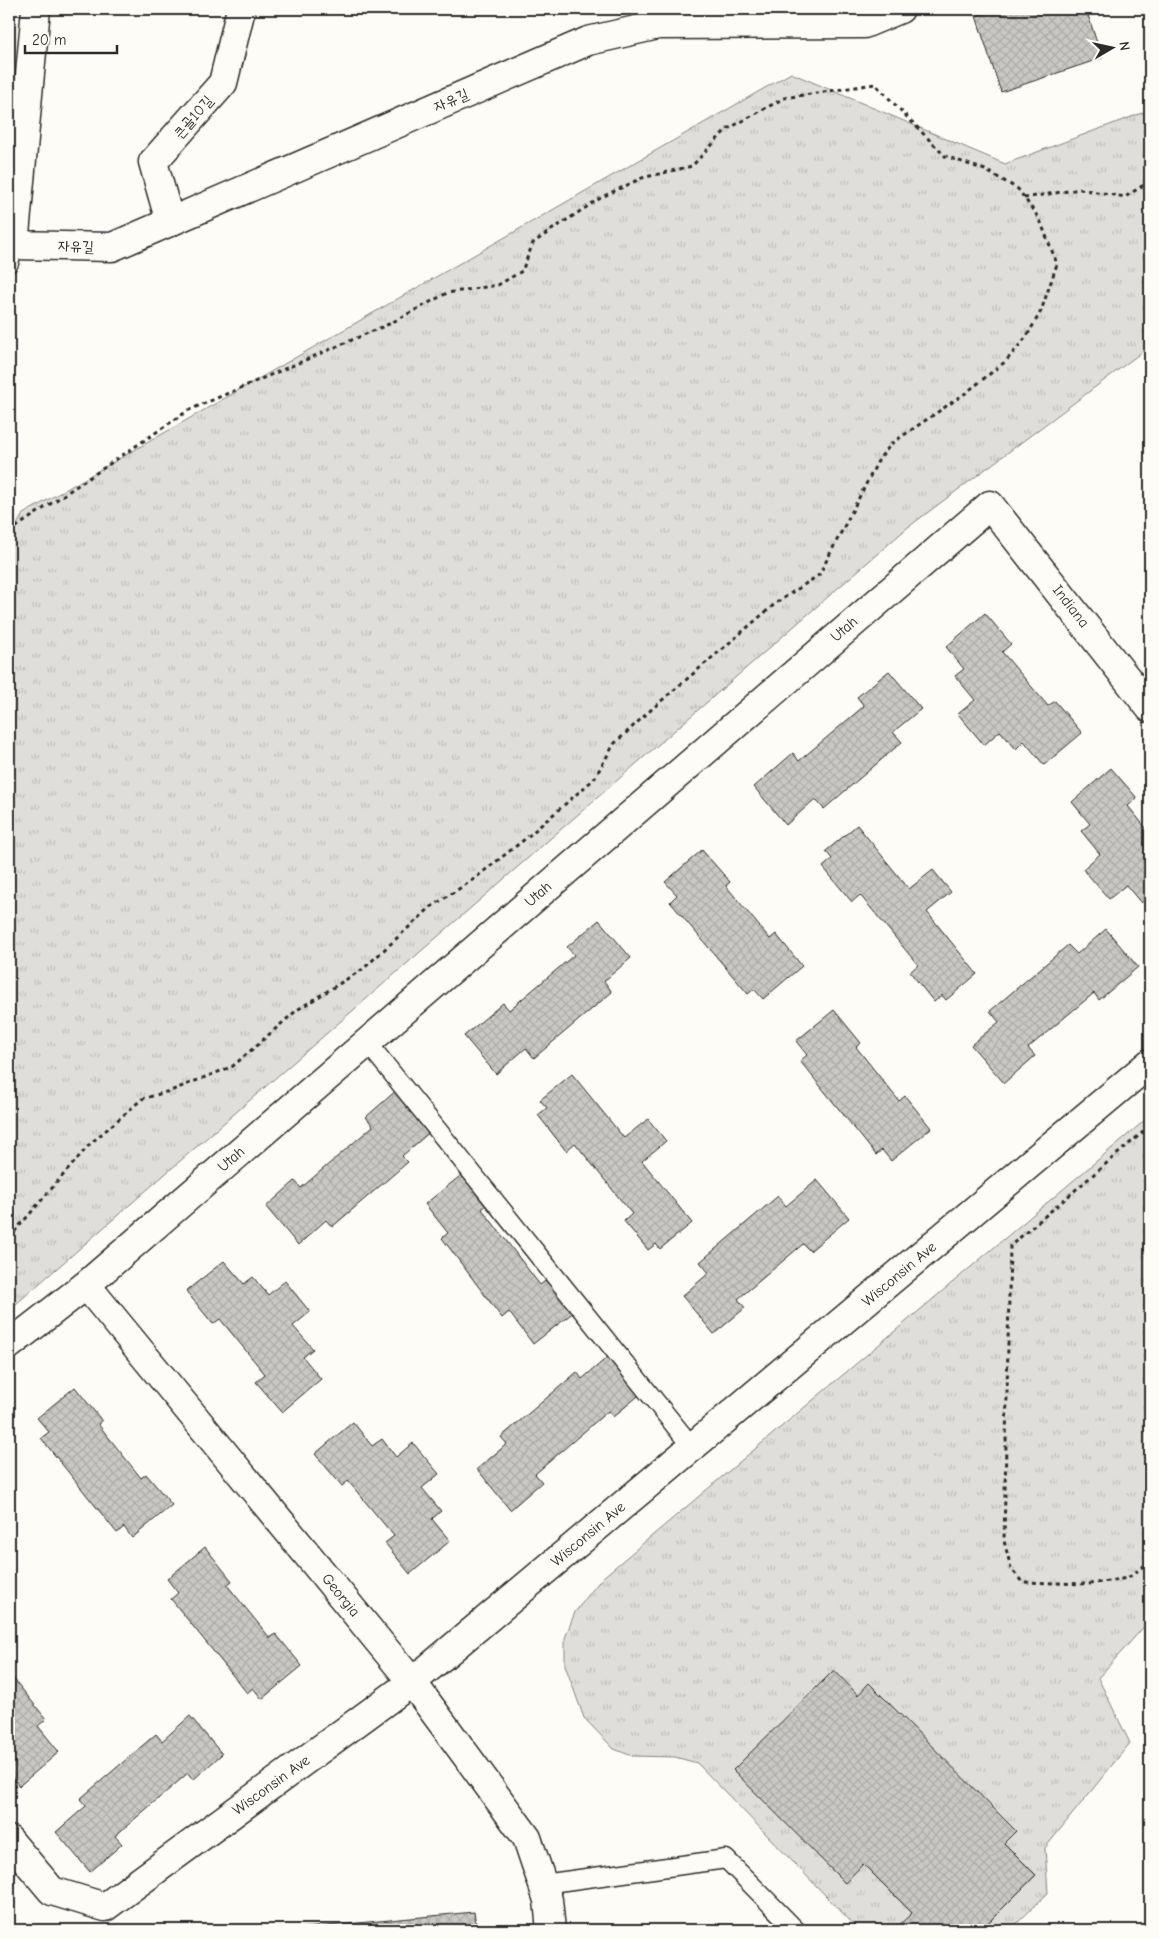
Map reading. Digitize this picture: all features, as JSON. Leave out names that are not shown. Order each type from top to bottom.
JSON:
[{"type":"street","points":[[12,254],[36,9]]},
{"type":"street","name":"큰골10길","points":[[170,222],[154,162],[223,83],[241,9]]},
{"type":"street","points":[[738,9],[765,26]]},
{"type":"street","name":"자유길","points":[[12,254],[112,247],[588,41],[658,25],[765,26],[864,24],[900,9]]},
{"type":"street","name":"Indiana","points":[[990,505],[1150,708]]},
{"type":"street","name":"Utah","points":[[9,1345],[86,1284],[990,505]]},
{"type":"street","name":"Wisconsin Ave","points":[[9,1840],[52,1891],[105,1907],[412,1682],[1150,1064]]},
{"type":"street","name":"Georgia","points":[[86,1284],[412,1682],[527,1838],[548,1900],[551,1930]]},
{"type":"lane","points":[[367,1042],[692,1447]]},
{"type":"lane","points":[[543,1884],[726,1859],[796,1930]]},
{"type":"path","points":[[9,532],[189,410],[389,324],[447,293],[498,285],[522,271],[533,243],[553,229],[602,197],[642,178],[692,166],[726,130],[784,98],[875,84],[945,156],[984,170],[1018,189],[1040,220],[1057,264],[1042,311],[1027,336],[1006,361],[967,392],[892,443],[879,458],[819,575],[776,603],[647,714],[614,744],[594,779],[525,839],[474,880],[430,907],[363,969],[297,1010],[232,1066],[142,1099],[90,1144],[9,1238]]},
{"type":"path","points":[[1024,198],[1080,189],[1125,197],[1150,181]]},
{"type":"path","points":[[1150,1126],[1010,1246],[1004,1541],[1011,1568],[1022,1582],[1089,1584],[1128,1578],[1145,1565],[1150,1568]]},
{"type":"green space","points":[[791,73],[1005,164],[1150,110],[1150,346],[907,528],[9,1310],[9,539],[23,514]]},
{"type":"green space","points":[[1150,1116],[1150,1620],[1098,1678],[1130,1743],[1045,1848],[1048,1893],[1010,1930],[859,1930],[697,1763],[675,1757],[632,1756],[614,1749],[584,1718],[565,1665],[565,1638],[575,1612],[602,1578]]},
{"type":"building","points":[[998,9],[1086,9],[1102,58],[1001,92],[976,16]]},
{"type":"building","points":[[985,613],[1011,644],[1002,652],[1048,706],[1055,701],[1082,733],[1044,765],[1024,741],[1016,749],[1000,731],[984,745],[958,714],[975,700],[955,676],[964,669],[946,647]]},
{"type":"building","points":[[889,671],[921,709],[893,732],[902,742],[824,809],[815,799],[786,825],[754,787],[793,753],[799,761],[864,706],[857,697]]},
{"type":"building","points":[[1111,768],[1137,798],[1128,806],[1150,833],[1150,896],[1141,903],[1126,885],[1109,899],[1083,869],[1100,854],[1081,831],[1090,824],[1072,802]]},
{"type":"building","points":[[857,825],[909,889],[933,870],[951,892],[927,912],[977,974],[946,1000],[942,995],[934,1002],[910,972],[918,965],[860,895],[852,902],[823,867],[832,859],[826,851]]},
{"type":"building","points":[[702,850],[730,882],[726,886],[770,939],[776,934],[802,966],[763,999],[754,989],[748,994],[670,902],[677,895],[665,882]]},
{"type":"building","points":[[599,920],[631,958],[604,981],[612,992],[534,1058],[526,1048],[496,1074],[464,1036],[503,1003],[509,1010],[574,955],[567,947]]},
{"type":"building","points":[[1106,929],[1138,967],[1099,1000],[1094,993],[1028,1048],[1035,1056],[1004,1083],[971,1045],[999,1022],[990,1011],[1068,945],[1077,954]]},
{"type":"building","points":[[834,1010],[861,1043],[856,1047],[899,1101],[905,1096],[931,1128],[891,1161],[882,1150],[876,1155],[800,1061],[807,1055],[796,1041]]},
{"type":"building","points":[[572,1074],[624,1138],[648,1119],[666,1141],[642,1161],[692,1223],[660,1249],[656,1244],[648,1250],[624,1221],[632,1214],[575,1143],[566,1151],[538,1115],[547,1108],[540,1100]]},
{"type":"building","points":[[398,1089],[432,1130],[402,1156],[408,1162],[332,1227],[326,1220],[298,1245],[266,1207],[295,1181],[301,1188],[373,1126],[366,1117]]},
{"type":"building","points":[[464,1173],[488,1204],[482,1209],[540,1285],[549,1278],[575,1311],[533,1344],[509,1312],[502,1318],[442,1238],[448,1233],[425,1204]]},
{"type":"building","points":[[817,1180],[849,1218],[810,1251],[803,1244],[738,1299],[745,1308],[714,1334],[682,1296],[709,1273],[700,1262],[778,1196],[786,1206]]},
{"type":"building","points":[[224,1261],[244,1284],[253,1277],[268,1295],[285,1281],[310,1312],[293,1326],[313,1349],[303,1357],[321,1379],[282,1412],[256,1382],[265,1374],[220,1319],[213,1324],[186,1291]]},
{"type":"building","points":[[610,1355],[643,1392],[613,1417],[608,1411],[535,1474],[542,1482],[510,1510],[477,1469],[507,1444],[501,1437],[577,1372],[582,1379]]},
{"type":"building","points":[[75,1387],[102,1421],[98,1424],[141,1478],[146,1474],[172,1505],[132,1538],[124,1527],[117,1533],[41,1438],[49,1432],[37,1418]]},
{"type":"building","points":[[353,1422],[372,1446],[382,1439],[396,1457],[413,1443],[439,1474],[422,1488],[441,1511],[432,1519],[450,1541],[410,1574],[385,1543],[394,1536],[348,1481],[342,1486],[315,1454]]},
{"type":"building","points":[[205,1547],[232,1581],[227,1585],[270,1638],[276,1634],[302,1666],[262,1699],[253,1688],[247,1693],[171,1599],[178,1593],[167,1579]]},
{"type":"building","points":[[834,1670],[858,1695],[869,1683],[1016,1831],[1004,1843],[1036,1875],[981,1930],[894,1930],[912,1913],[863,1864],[845,1883],[733,1770]]},
{"type":"building","points":[[9,1673],[46,1719],[38,1726],[59,1752],[19,1786],[9,1773]]},
{"type":"building","points":[[190,1716],[222,1754],[193,1780],[188,1773],[115,1836],[122,1844],[90,1872],[56,1832],[86,1806],[80,1799],[156,1734],[162,1741]]},
{"type":"building","points":[[474,1912],[477,1930],[284,1930]]}]
